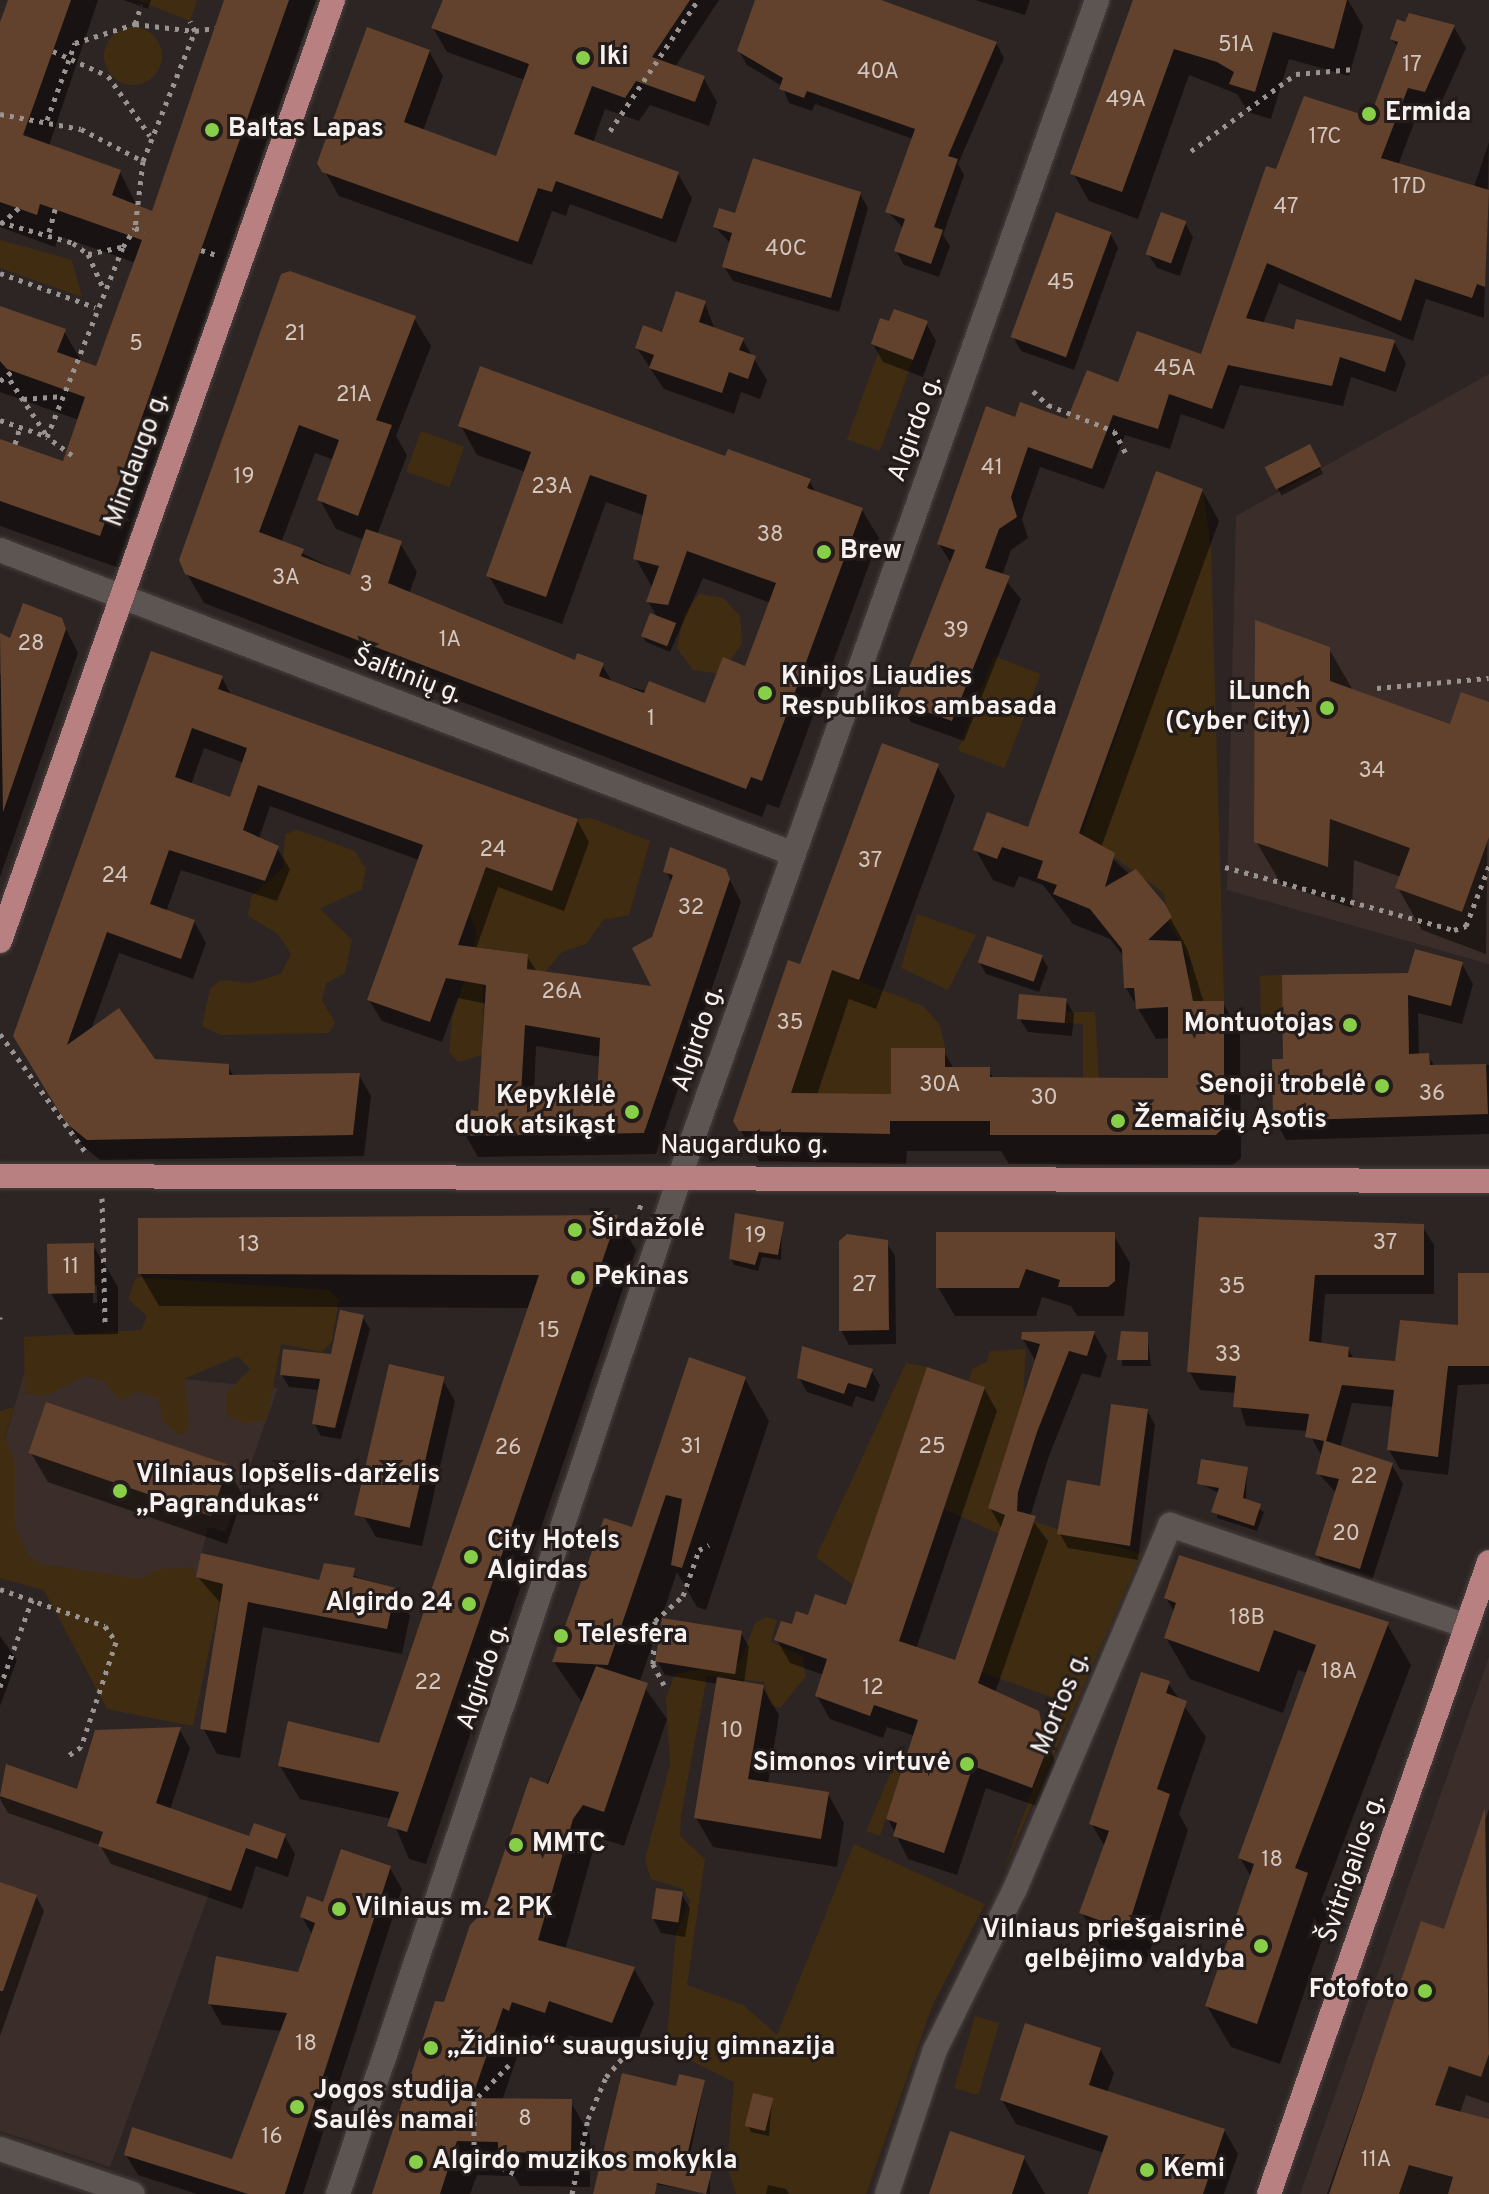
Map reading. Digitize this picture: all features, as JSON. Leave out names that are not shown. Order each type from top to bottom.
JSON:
[{"type":"main road","name":"Mindaugo g.","points":[[0,941],[119,596],[333,0]]},
{"type":"main road","name":"Naugarduko g.","points":[[0,1176],[682,1175],[1489,1181]]},
{"type":"main road","name":"Švitrigailos g.","points":[[1269,2194],[1489,1562]]},
{"type":"street","name":"Algirdo g.","points":[[338,2194],[682,1175],[1097,0]]},
{"type":"street","name":"Šaltinių g.","points":[[0,550],[794,854]]},
{"type":"street","name":"Mortos g.","points":[[887,2194],[935,2050],[1015,1889],[1170,1525],[1467,1626]]},
{"type":"street","points":[[0,2149],[133,2194]]},
{"type":"path","points":[[610,131],[698,0]]},
{"type":"path","points":[[135,24],[141,5]]},
{"type":"path","points":[[47,437],[95,307],[135,228],[143,161],[195,31],[190,21]]},
{"type":"path","points":[[47,120],[75,43],[135,24],[195,31],[215,28]]},
{"type":"path","points":[[53,51],[108,76],[131,99],[151,137]]},
{"type":"path","points":[[1191,151],[1296,74],[1354,69]]},
{"type":"path","points":[[0,114],[47,120],[111,140],[143,161]]},
{"type":"path","points":[[1,223],[19,208]]},
{"type":"path","points":[[49,232],[55,209]]},
{"type":"path","points":[[1,223],[49,232],[88,254],[104,288]]},
{"type":"path","points":[[135,228],[145,231]]},
{"type":"path","points":[[88,254],[123,247]]},
{"type":"path","points":[[0,273],[95,307]]},
{"type":"path","points":[[10,380],[13,371]]},
{"type":"path","points":[[10,380],[47,437]]},
{"type":"path","points":[[0,381],[10,380]]},
{"type":"path","points":[[1033,391],[1048,405],[1114,431],[1126,454]]},
{"type":"path","points":[[23,399],[63,396]]},
{"type":"path","points":[[0,420],[47,437],[72,455]]},
{"type":"path","points":[[15,444],[20,427]]},
{"type":"path","points":[[1377,688],[1489,678]]},
{"type":"path","points":[[1225,867],[1454,930],[1466,926],[1489,866]]},
{"type":"path","points":[[0,1034],[102,1175],[105,1322]]},
{"type":"path","points":[[664,1685],[653,1664],[655,1621],[683,1596],[699,1550],[709,1545]]},
{"type":"path","points":[[0,1589],[105,1626],[116,1642],[81,1747],[66,1757]]},
{"type":"path","points":[[0,1687],[32,1600]]},
{"type":"path","points":[[572,2194],[588,2119],[606,2077],[631,2048]]},
{"type":"path","points":[[509,2065],[474,2101],[474,2154],[515,2174]]},
{"type":"shaded area","points":[[137,0],[195,0],[197,1],[190,21]]},
{"type":"shaded area","points":[[133,27],[144,29],[153,36],[160,45],[160,67],[153,76],[144,83],[133,85],[122,83],[113,76],[106,67],[104,56],[106,45],[113,36],[122,29]]},
{"type":"shaded area","points":[[0,240],[72,260],[82,297],[0,268]]},
{"type":"shaded area","points":[[880,348],[913,360],[880,451],[847,439]]},
{"type":"shaded area","points":[[1489,374],[1489,964],[1227,890],[1236,516]]},
{"type":"shaded area","points":[[421,431],[464,447],[450,487],[406,471]]},
{"type":"shaded area","points":[[1203,489],[1211,550],[1224,1001],[1185,1001],[1191,963],[1168,920],[1164,893],[1082,834]]},
{"type":"shaded area","points":[[699,594],[723,598],[740,616],[742,643],[721,674],[693,670],[677,648],[684,614]]},
{"type":"shaded area","points":[[994,656],[1041,674],[1004,768],[958,750]]},
{"type":"shaded area","points":[[591,818],[650,841],[629,915],[603,920],[586,944],[562,952],[545,972],[527,969],[528,954],[484,948],[482,1055],[458,1062],[449,1052],[452,1018],[471,960],[476,931],[469,913],[486,867],[552,891],[578,819]]},
{"type":"shaded area","points":[[298,830],[355,851],[366,869],[362,889],[320,909],[352,940],[345,973],[326,983],[322,1001],[335,1022],[329,1033],[221,1035],[202,1026],[210,989],[221,980],[251,983],[281,974],[291,954],[278,934],[248,916],[251,897],[283,867],[285,834]]},
{"type":"shaded area","points":[[917,914],[976,935],[948,990],[901,968]]},
{"type":"shaded area","points":[[832,970],[923,1006],[940,1025],[945,1048],[891,1049],[891,1094],[776,1098]]},
{"type":"shaded area","points":[[1260,975],[1282,975],[1283,1033],[1261,1033]]},
{"type":"shaded area","points":[[1066,1012],[1095,1012],[1099,1078],[1083,1078],[1083,1024],[1065,1023]]},
{"type":"shaded area","points":[[136,1277],[328,1290],[339,1299],[332,1341],[322,1352],[281,1344],[267,1419],[246,1424],[227,1416],[225,1395],[250,1369],[238,1356],[184,1379],[189,1421],[186,1433],[178,1434],[163,1421],[158,1398],[137,1392],[120,1401],[104,1381],[85,1376],[46,1396],[25,1393],[24,1337],[141,1330],[147,1316],[128,1299]]},
{"type":"shaded area","points":[[1026,1349],[1023,1398],[988,1508],[1141,1554],[1002,1874],[1065,1702],[982,1672],[1026,1546],[944,1509],[985,1387],[969,1381],[972,1369],[987,1362],[990,1351]]},
{"type":"shaded area","points":[[906,1363],[927,1367],[853,1585],[816,1557]]},
{"type":"shaded area","name":"Vilniaus lopšelis-darželis „Pagrandukas“","points":[[27,1364],[278,1388],[226,1532],[208,1527],[196,1577],[215,1634],[0,1559],[0,1456]]},
{"type":"shaded area","points":[[14,1407],[5,1437],[15,1460],[15,1527],[28,1555],[40,1564],[140,1579],[158,1569],[193,1567],[196,1577],[223,1584],[193,1726],[107,1709],[44,1590],[0,1578],[0,1411]]},
{"type":"shaded area","points":[[766,1617],[777,1620],[771,1642],[802,1656],[806,1676],[780,1708],[770,1705],[764,1682],[707,1676],[681,1816],[680,1836],[705,1859],[687,1985],[743,2005],[777,2035],[854,1844],[985,1904],[933,2004],[866,2194],[736,2194],[727,2165],[734,2082],[666,2048],[676,1933],[690,1901],[683,1889],[651,1879],[645,1859],[670,1765],[666,1698],[675,1674],[740,1662],[755,1623]]},
{"type":"shaded area","points":[[1489,1657],[1489,2194],[1300,2194]]},
{"type":"shaded area","points":[[893,1767],[902,1771],[880,1836],[866,1831]]},
{"type":"shaded area","points":[[0,1796],[103,1832],[99,1846],[212,1885],[110,2167],[0,2131]]},
{"type":"shaded area","points":[[975,2016],[999,2023],[978,2095],[954,2088]]},
{"type":"building","points":[[8,0],[71,0],[23,135],[121,170],[112,195],[152,211],[224,0],[289,0],[100,536],[0,501],[0,439],[63,461],[85,397],[7,369],[0,361],[0,306],[66,329],[57,352],[96,366],[142,240],[40,204],[37,215],[0,202],[0,22]]},
{"type":"building","points":[[443,0],[690,0],[652,57],[705,76],[695,102],[636,81],[625,98],[592,86],[574,134],[679,172],[662,219],[556,181],[552,192],[538,188],[518,242],[322,172],[317,163],[367,27],[430,50],[404,122],[496,156],[529,64],[431,28]]},
{"type":"building","points":[[755,0],[881,0],[997,42],[948,156],[958,159],[934,227],[943,230],[931,264],[894,251],[905,219],[885,212],[915,129],[807,91],[804,98],[779,89],[783,78],[737,51]]},
{"type":"building","points":[[1133,0],[1347,0],[1334,49],[1273,32],[1255,92],[1229,84],[1234,72],[1217,62],[1174,49],[1122,192],[1070,174]]},
{"type":"building","points":[[1409,13],[1455,25],[1425,92],[1408,88],[1381,158],[1489,190],[1485,287],[1477,284],[1472,298],[1415,279],[1401,321],[1267,263],[1246,318],[1294,329],[1296,319],[1395,340],[1385,372],[1340,357],[1332,386],[1228,365],[1212,409],[1169,394],[1158,429],[1113,415],[1092,469],[1028,447],[1011,497],[1017,517],[999,529],[985,568],[1010,576],[952,721],[896,701],[955,550],[937,544],[986,406],[1015,417],[1020,402],[1067,419],[1087,370],[1118,382],[1137,331],[1201,354],[1266,166],[1276,169],[1304,96],[1370,117],[1398,42],[1390,39],[1397,19],[1405,22]]},
{"type":"building","points":[[753,158],[861,192],[831,298],[722,267],[732,233],[713,227],[719,208],[735,213]]},
{"type":"building","points":[[1056,212],[1111,232],[1066,357],[1011,337]]},
{"type":"building","points":[[1161,212],[1186,221],[1171,264],[1146,254]]},
{"type":"building","points":[[290,271],[416,316],[376,420],[392,425],[358,516],[317,500],[339,440],[299,425],[259,532],[304,549],[301,556],[350,575],[366,529],[402,541],[388,583],[575,660],[577,653],[604,663],[599,676],[644,693],[649,681],[705,703],[723,657],[745,666],[776,583],[687,551],[668,605],[646,602],[659,566],[633,559],[647,495],[590,475],[546,597],[486,576],[531,452],[458,426],[480,366],[725,456],[728,449],[811,479],[807,488],[863,508],[762,781],[751,777],[746,789],[185,574],[179,560],[281,274]]},
{"type":"building","points":[[676,291],[706,301],[699,322],[744,338],[739,350],[756,356],[748,379],[729,372],[722,393],[649,368],[654,355],[635,348],[643,325],[662,332]]},
{"type":"building","points":[[894,309],[928,321],[913,360],[871,344],[880,318],[889,321]]},
{"type":"building","points":[[1310,444],[1321,466],[1276,489],[1265,467]]},
{"type":"building","points":[[1156,471],[1203,489],[1079,833],[1115,853],[1105,887],[1136,869],[1165,904],[1172,917],[1148,940],[1181,941],[1193,1001],[1224,1001],[1224,1127],[1216,1135],[990,1135],[990,1121],[890,1121],[890,1134],[739,1131],[733,1121],[788,960],[800,964],[882,743],[939,764],[859,980],[832,970],[791,1093],[891,1094],[891,1048],[945,1048],[945,1067],[990,1067],[990,1077],[1168,1078],[1168,1007],[1136,1009],[1134,988],[1124,988],[1122,949],[1090,909],[1053,894],[1057,885],[1037,878],[1043,861],[1002,847],[997,859],[973,850],[987,812],[1028,827]]},
{"type":"building","points":[[23,603],[62,618],[66,629],[3,812],[0,633],[10,638]]},
{"type":"building","points":[[650,613],[676,623],[667,646],[641,636]]},
{"type":"building","points":[[1255,620],[1330,647],[1330,681],[1450,724],[1461,692],[1489,702],[1489,837],[1462,912],[1395,888],[1410,848],[1330,819],[1328,867],[1254,842]]},
{"type":"building","points":[[151,651],[223,676],[218,689],[578,819],[552,891],[486,867],[458,945],[528,954],[527,969],[651,986],[632,948],[652,937],[673,875],[663,872],[670,847],[726,869],[730,879],[644,1133],[464,1136],[467,1110],[478,1111],[486,985],[446,978],[430,1022],[367,1000],[423,845],[258,785],[243,830],[279,846],[265,881],[169,850],[150,904],[195,920],[181,959],[107,932],[67,1045],[119,1008],[155,1059],[229,1064],[229,1075],[360,1073],[353,1135],[87,1140],[66,1123],[13,1036]],"holes":[[[192,728],[247,748],[230,797],[175,777]],[[525,1025],[600,1038],[597,1095],[521,1094]]]},
{"type":"building","points":[[987,936],[1043,955],[1034,982],[978,962]]},
{"type":"building","points":[[1415,949],[1463,962],[1451,1006],[1408,995],[1409,1054],[1429,1053],[1430,1065],[1486,1064],[1488,1114],[1273,1121],[1272,1059],[1283,1059],[1282,975],[1408,973]]},
{"type":"building","points":[[1019,994],[1067,998],[1065,1023],[1017,1019]]},
{"type":"building","points":[[735,1213],[784,1222],[778,1255],[759,1252],[755,1265],[729,1259]]},
{"type":"building","points":[[618,1215],[407,1832],[387,1826],[399,1792],[278,1766],[288,1721],[379,1743],[539,1275],[138,1274],[138,1218]]},
{"type":"building","points":[[1199,1217],[1424,1224],[1424,1275],[1315,1275],[1309,1341],[1349,1347],[1348,1357],[1395,1361],[1400,1320],[1458,1325],[1458,1273],[1489,1273],[1489,1366],[1448,1366],[1438,1457],[1387,1450],[1394,1390],[1342,1385],[1326,1441],[1393,1463],[1360,1569],[1315,1555],[1339,1479],[1316,1474],[1324,1441],[1305,1437],[1309,1414],[1233,1407],[1236,1376],[1187,1372]]},
{"type":"building","points":[[936,1232],[1115,1232],[1115,1281],[1108,1287],[1058,1287],[1060,1280],[1026,1269],[1019,1288],[936,1288]]},
{"type":"building","points":[[847,1234],[888,1240],[889,1330],[839,1331],[839,1241]]},
{"type":"building","points":[[94,1243],[95,1293],[48,1294],[47,1244]]},
{"type":"building","points":[[340,1310],[364,1315],[335,1428],[312,1424],[320,1379],[280,1375],[283,1349],[331,1354]]},
{"type":"building","points":[[1095,1331],[1087,1356],[1069,1351],[1037,1432],[1018,1492],[1017,1511],[1036,1516],[978,1683],[1039,1711],[1047,1749],[1032,1788],[973,1766],[944,1853],[893,1836],[897,1823],[886,1819],[918,1720],[874,1705],[870,1716],[815,1696],[827,1659],[774,1640],[781,1621],[792,1624],[796,1611],[808,1615],[815,1594],[846,1605],[927,1367],[985,1387],[899,1641],[955,1660],[1005,1515],[988,1508],[1040,1344],[1021,1339],[1022,1332]]},
{"type":"building","points":[[1121,1331],[1148,1332],[1148,1360],[1117,1360]]},
{"type":"building","points":[[802,1346],[873,1369],[866,1388],[848,1383],[844,1394],[797,1378]]},
{"type":"building","points":[[689,1357],[746,1377],[682,1568],[671,1565],[682,1499],[666,1495],[608,1665],[552,1662],[604,1518],[632,1527]]},
{"type":"building","points":[[389,1364],[445,1377],[410,1528],[354,1515]]},
{"type":"building","points":[[46,1402],[228,1465],[211,1516],[28,1453]]},
{"type":"building","points":[[1111,1404],[1148,1409],[1130,1546],[1057,1534],[1067,1480],[1100,1486]]},
{"type":"building","points":[[1201,1459],[1248,1467],[1243,1498],[1261,1504],[1254,1526],[1211,1512],[1219,1488],[1197,1484]]},
{"type":"building","points":[[201,1553],[319,1580],[324,1563],[355,1568],[353,1577],[396,1588],[387,1629],[248,1602],[226,1733],[200,1729],[223,1584],[196,1577]]},
{"type":"building","points":[[1179,1555],[1389,1622],[1295,1868],[1308,1873],[1257,2024],[1205,2006],[1254,1864],[1238,1858],[1316,1645],[1274,1630],[1259,1672],[1164,1638],[1176,1603],[1164,1598]]},
{"type":"building","points":[[662,1618],[742,1631],[735,1674],[655,1661]]},
{"type":"building","points":[[596,1666],[648,1683],[604,1812],[583,1805],[573,1819],[538,1940],[635,1967],[612,2023],[549,2001],[545,2013],[512,2002],[509,2011],[503,2008],[472,2098],[572,2099],[571,2153],[498,2152],[498,2142],[457,2141],[440,2194],[372,2194],[435,2001],[444,2002],[470,1925],[484,1911],[530,1777],[548,1784]]},
{"type":"building","points":[[1141,1672],[1170,1681],[1166,1693],[1187,1701],[1157,1789],[1170,1794],[1127,1930],[1079,1913],[1109,1831],[1089,1824]]},
{"type":"building","points":[[717,1677],[764,1685],[748,1779],[829,1792],[821,1839],[694,1818]]},
{"type":"building","points":[[181,1727],[156,1803],[249,1836],[254,1823],[286,1834],[277,1859],[246,1848],[231,1891],[98,1846],[103,1832],[0,1796],[6,1764],[77,1789],[95,1730]]},
{"type":"building","points":[[1485,1808],[1489,2054],[1481,2077],[1449,2066],[1435,2105],[1489,2119],[1489,2194],[1448,2194],[1453,2177],[1409,2165],[1399,2194],[1329,2194],[1421,1921],[1444,1929]]},
{"type":"building","points":[[341,1849],[391,1866],[285,2194],[248,2194],[124,2155],[132,2127],[232,2159],[287,2013],[208,2004],[216,1956],[298,1972],[315,1923],[300,1917],[307,1896],[323,1902]]},
{"type":"building","points":[[0,1882],[37,1895],[3,1991],[0,1991]]},
{"type":"building","points":[[656,1888],[683,1892],[678,1922],[652,1919]]},
{"type":"building","points":[[1025,2023],[1101,2048],[1089,2085],[1225,2129],[1203,2194],[1088,2194],[1108,2136],[1000,2100]]},
{"type":"building","points":[[622,2073],[676,2086],[679,2074],[705,2080],[685,2164],[712,2170],[706,2194],[657,2183],[655,2194],[593,2194]]},
{"type":"building","points":[[753,2093],[773,2098],[765,2131],[745,2126]]},
{"type":"building","points":[[950,2131],[1025,2156],[1012,2194],[929,2194]]},
{"type":"place","name":"Iki","points":[[583,58]]},
{"type":"place","name":"Ermida","points":[[1369,114]]},
{"type":"place","name":"Baltas Lapas","points":[[212,130]]},
{"type":"place","name":"Brew","points":[[824,552]]},
{"type":"place","name":"Kinijos Liaudies Respublikos ambasada","points":[[765,693]]},
{"type":"place","name":"iLunch (Cyber City)","points":[[1327,708]]},
{"type":"place","name":"Montuotojas","points":[[1350,1025]]},
{"type":"place","name":"Senoji trobelė","points":[[1382,1086]]},
{"type":"place","name":"Kepyklėlė duok atsikąst","points":[[632,1112]]},
{"type":"place","name":"Žemaičių Ąsotis","points":[[1118,1121]]},
{"type":"place","name":"Širdažolė","points":[[575,1230]]},
{"type":"place","name":"Pekinas","points":[[578,1278]]},
{"type":"place","name":"Vilniaus lopšelis-darželis „Pagrandukas“","points":[[120,1491]]},
{"type":"place","name":"City Hotels Algirdas","points":[[471,1557]]},
{"type":"place","name":"Algirdo 24","points":[[469,1604]]},
{"type":"place","name":"Telesfera","points":[[561,1636]]},
{"type":"place","name":"Simonos virtuvė","points":[[967,1764]]},
{"type":"place","name":"MMTC","points":[[516,1845]]},
{"type":"place","name":"Vilniaus m. 2 PK","points":[[339,1909]]},
{"type":"place","name":"Vilniaus priešgaisrinė gelbėjimo valdyba","points":[[1261,1946]]},
{"type":"place","name":"Fotofoto","points":[[1425,1991]]},
{"type":"place","name":"„Židinio“ suaugusiųjų gimnazija","points":[[431,2048]]},
{"type":"place","name":"Jogos studija Saulės namai","points":[[297,2107]]},
{"type":"place","name":"Algirdo muzikos mokykla","points":[[416,2162]]},
{"type":"place","name":"Kemi","points":[[1147,2170]]}]
